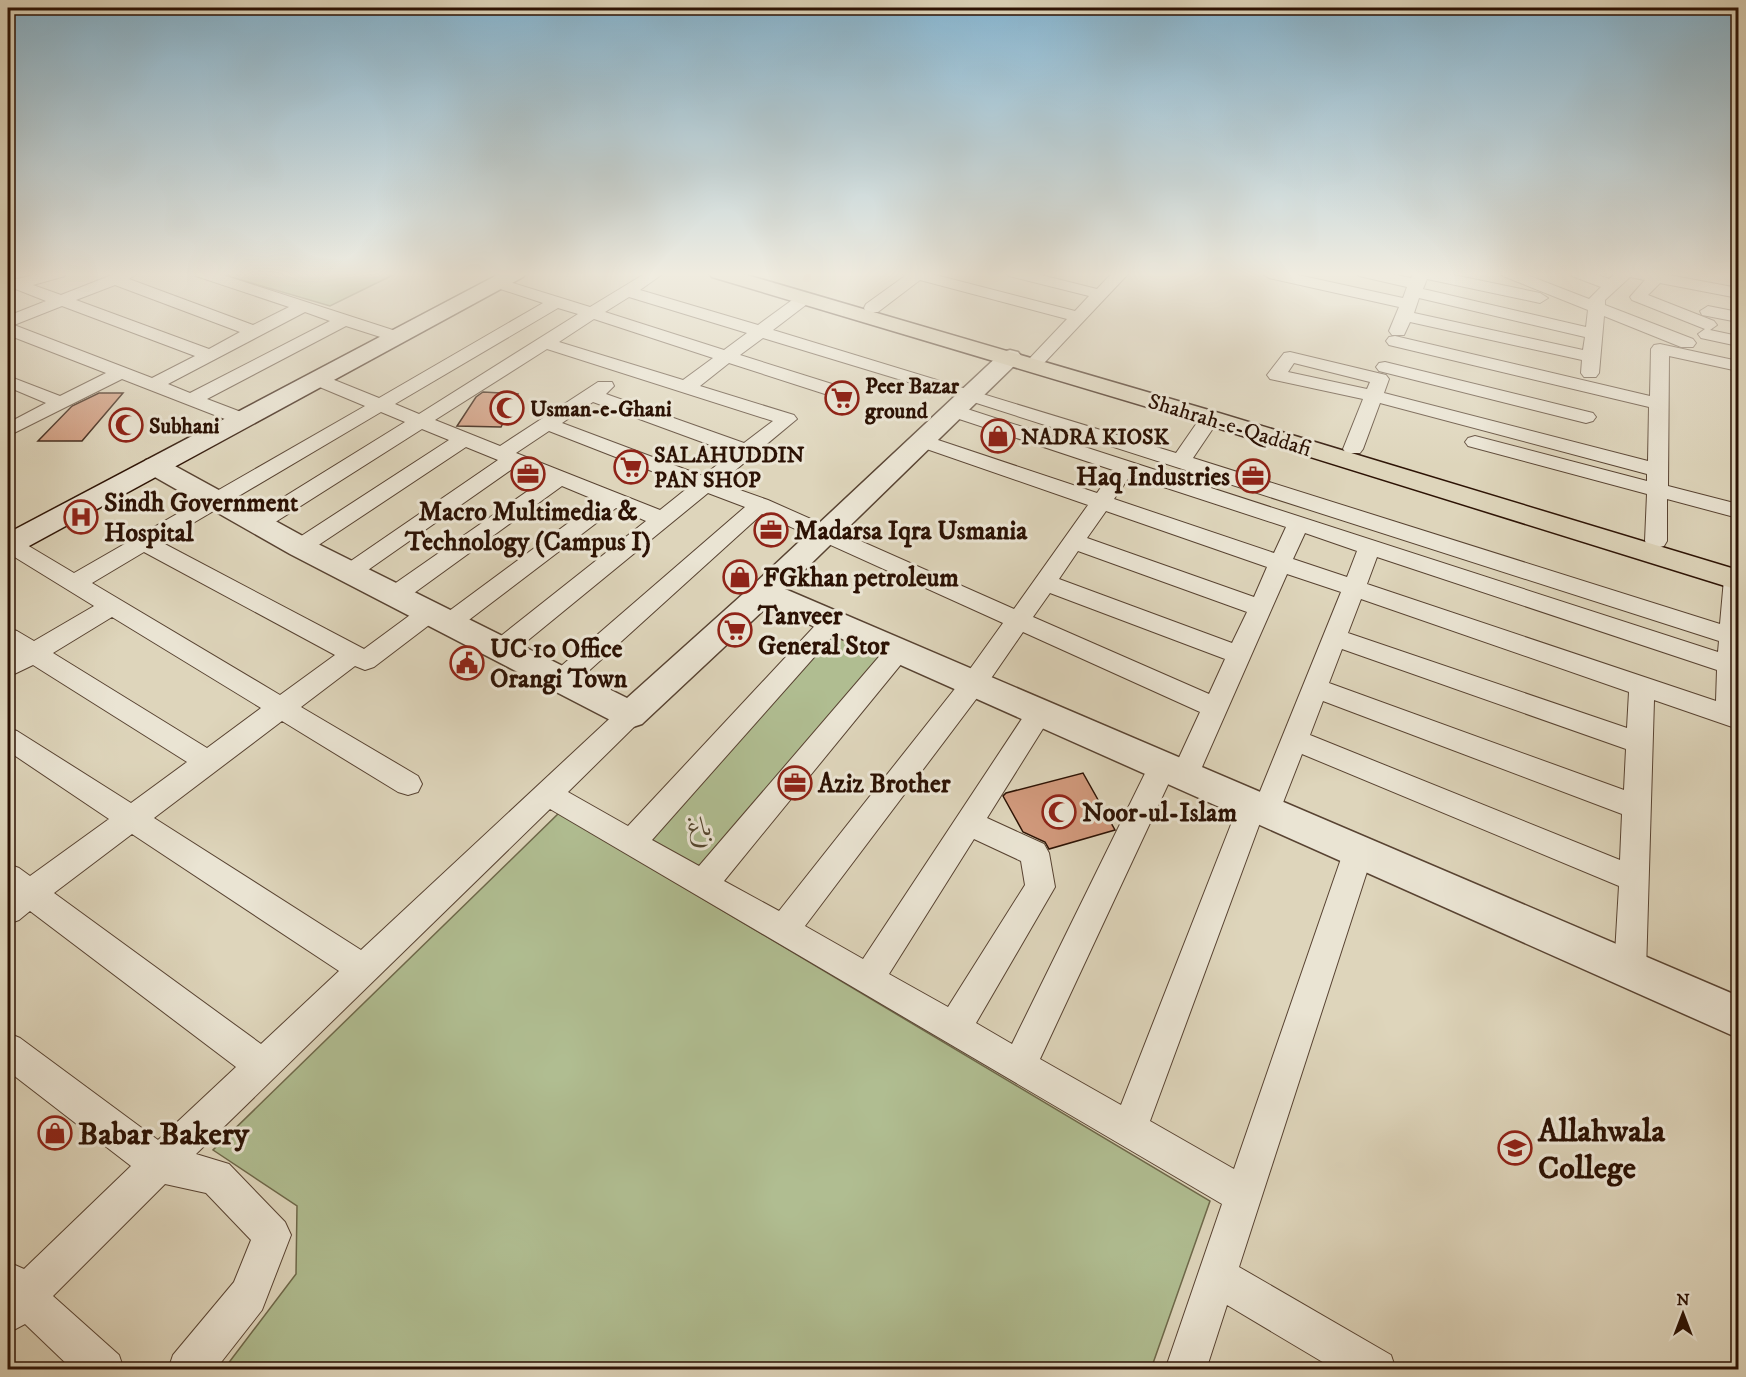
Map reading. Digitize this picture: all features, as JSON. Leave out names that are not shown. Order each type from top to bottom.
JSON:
[{"type":"main road","name":"Shahrah-e-Qaddafi","points":[[941,337],[1737,575]]},
{"type":"main road","name":"Shahrah-e-Qaddafi","points":[[970,337],[1353,449],[1656,541],[1737,575]]},
{"type":"street","points":[[30,337],[242,419]]},
{"type":"street","points":[[161,337],[210,355]]},
{"type":"street","points":[[154,384],[245,337]]},
{"type":"street","points":[[192,399],[311,337]]},
{"type":"street","points":[[8,544],[396,337]]},
{"type":"street","points":[[74,583],[496,337]]},
{"type":"street","points":[[258,523],[554,337]]},
{"type":"street","points":[[669,337],[825,388]]},
{"type":"street","points":[[686,387],[752,337]]},
{"type":"street","points":[[778,337],[963,403],[1126,467],[1730,665]]},
{"type":"street","points":[[1039,358],[1059,337]]},
{"type":"street","points":[[1353,449],[1396,337]]},
{"type":"street","points":[[1540,337],[1592,357]]},
{"type":"street","points":[[1583,450],[1594,337]]},
{"type":"street","points":[[1656,541],[1660,349],[1702,337]]},
{"type":"street","points":[[1708,337],[1738,366]]},
{"type":"street","points":[[1715,337],[1738,341]]},
{"type":"street","points":[[1395,341],[1659,404]]},
{"type":"street","points":[[501,649],[787,419],[545,343]]},
{"type":"street","points":[[104,1370],[13,1297],[159,1164],[1010,357]]},
{"type":"street","points":[[350,572],[507,457],[547,424],[630,370]]},
{"type":"street","points":[[8,430],[122,372]]},
{"type":"street","points":[[316,380],[662,519]]},
{"type":"street","points":[[8,381],[61,403]]},
{"type":"street","points":[[1380,381],[1586,417]]},
{"type":"street","points":[[1380,381],[1583,450],[1738,512]]},
{"type":"street","points":[[592,394],[747,451]]},
{"type":"street","points":[[963,403],[1181,461],[1731,636]]},
{"type":"street","points":[[1181,461],[1210,418]]},
{"type":"street","points":[[547,424],[760,505],[1215,708]]},
{"type":"street","points":[[300,547],[464,439]]},
{"type":"street","points":[[922,441],[1733,717],[1730,665],[1737,575]]},
{"type":"street","points":[[1475,442],[1657,480]]},
{"type":"street","points":[[155,466],[300,547],[630,715]]},
{"type":"street","points":[[783,930],[974,683],[1126,467]]},
{"type":"street","points":[[395,595],[560,478]]},
{"type":"street","points":[[144,543],[365,661],[439,618],[613,500]]},
{"type":"street","points":[[562,680],[760,505]]},
{"type":"street","points":[[1019,1066],[1174,770],[1215,708],[1298,524]]},
{"type":"street","points":[[1073,541],[1261,608]]},
{"type":"street","points":[[8,544],[408,784]]},
{"type":"street","points":[[1130,1129],[1260,807],[1295,740],[1370,547]]},
{"type":"street","points":[[1044,582],[1239,655]]},
{"type":"street","points":[[764,592],[1738,1017]]},
{"type":"street","points":[[8,668],[113,606]]},
{"type":"street","points":[[631,843],[832,622]]},
{"type":"street","points":[[8,637],[208,762]]},
{"type":"street","points":[[1335,637],[1640,744]]},
{"type":"street","points":[[703,884],[898,651]]},
{"type":"street","points":[[262,1066],[15,893],[131,819],[354,654]]},
{"type":"street","points":[[1629,971],[1642,686]]},
{"type":"street","points":[[1315,688],[1637,807]]},
{"type":"street","points":[[868,979],[1040,712]]},
{"type":"street","points":[[8,738],[363,969]]},
{"type":"street","points":[[1295,740],[1634,879]]},
{"type":"street","points":[[547,794],[1243,1195]]},
{"type":"street","points":[[954,1028],[1040,886],[1034,853],[969,823]]},
{"type":"street","points":[[1185,1370],[1359,850]]},
{"type":"street","points":[[8,1050],[159,1164],[216,1177],[272,1235],[248,1296],[188,1370]]},
{"type":"street","points":[[1216,1276],[1358,1365]]},
{"type":"green space","name":"باغ","points":[[832,622],[898,651],[703,884],[631,843]]},
{"type":"green space","points":[[559,813],[1210,1201],[1151,1369],[224,1369],[296,1274],[297,1206],[213,1150]]},
{"type":"building","points":[[483,392],[518,394],[501,427],[457,426],[476,397]]},
{"type":"building","points":[[99,393],[123,393],[82,441],[38,441],[72,406]]},
{"type":"building","name":"Noor-ul-Islam","points":[[1083,773],[1115,830],[1049,849],[1045,842],[1023,832],[1003,796],[1006,793]]},
{"type":"place","name":"Peer Bazar ground","points":[[842,398]]},
{"type":"place","name":"Usman-e-Ghani","points":[[507,408]]},
{"type":"place","name":"Subhani","points":[[126,425]]},
{"type":"place","name":"NADRA KIOSK","points":[[998,436]]},
{"type":"place","name":"SALAHUDDIN PAN SHOP","points":[[631,467]]},
{"type":"place","name":"Macro Multimedia & Technology (Campus I)","points":[[528,474]]},
{"type":"place","name":"Haq Industries","points":[[1253,476]]},
{"type":"place","name":"Sindh Government Hospital","points":[[81,517]]},
{"type":"place","name":"Madarsa Iqra Usmania","points":[[771,530]]},
{"type":"place","name":"FGkhan petroleum","points":[[740,577]]},
{"type":"place","name":"Tanveer General Stor","points":[[735,630]]},
{"type":"place","name":"UC 10 Office Orangi Town","points":[[467,663]]},
{"type":"place","name":"Aziz Brother","points":[[795,783]]},
{"type":"place","name":"Noor-ul-Islam","points":[[1059,812]]},
{"type":"place","name":"Babar Bakery","points":[[55,1133]]},
{"type":"place","name":"Allahwala College","points":[[1515,1148]]}]
